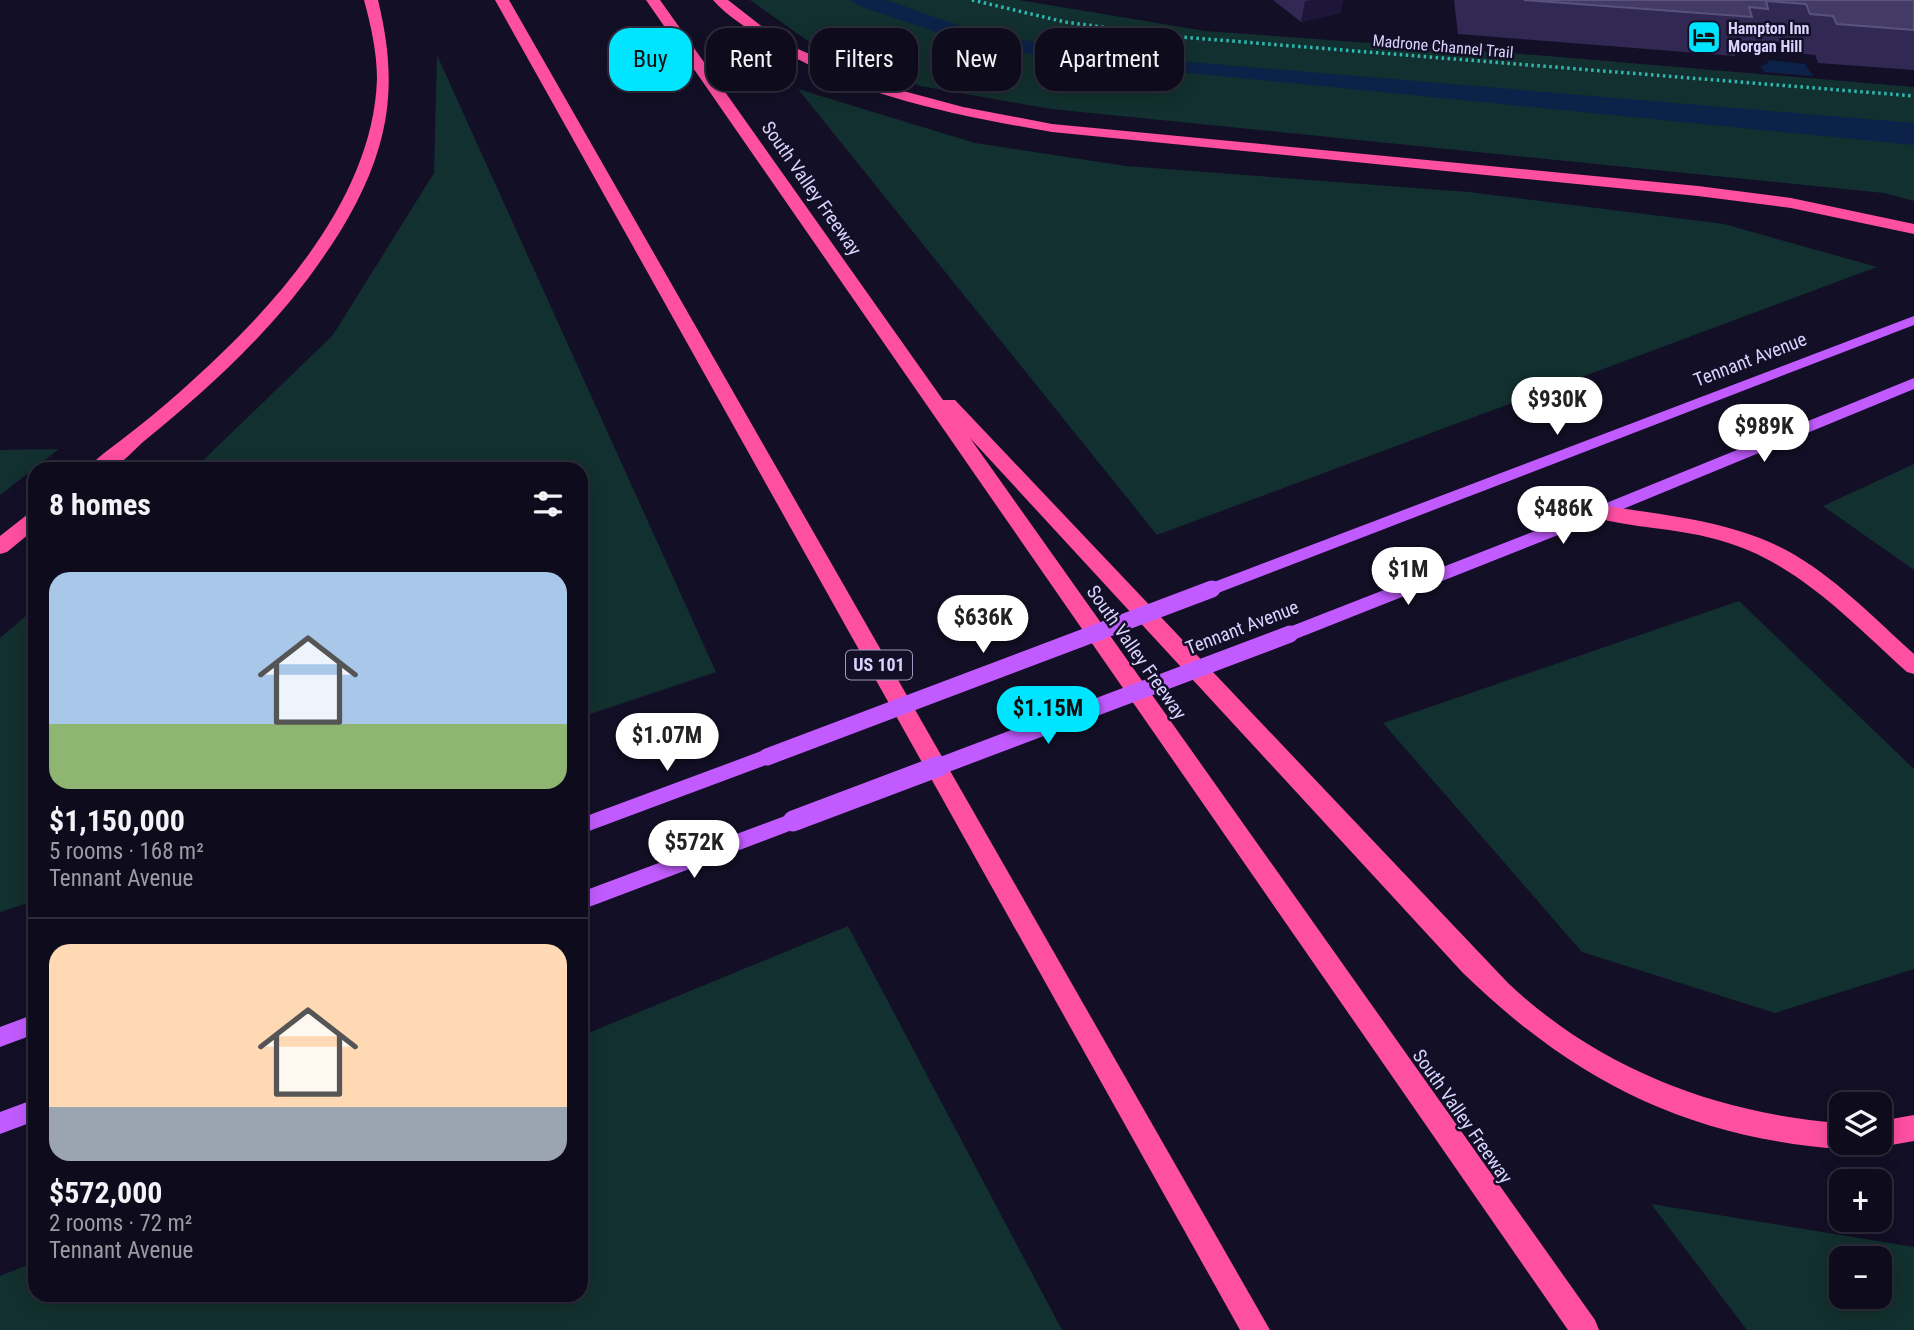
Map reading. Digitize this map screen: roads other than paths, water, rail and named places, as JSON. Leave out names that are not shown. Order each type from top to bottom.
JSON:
[{"type":"highway","points":[[107,462],[159,420],[244,343],[307,267],[349,201],[373,143],[383,87],[380,35],[371,0]]},
{"type":"highway","name":"US 101","points":[[502,0],[1256,1330]]},
{"type":"highway","name":"South Valley Freeway","points":[[653,0],[1585,1330]]},
{"type":"highway","points":[[720,0],[776,39],[857,81],[936,106],[985,117],[1052,128],[1698,191],[1791,203],[1914,229]]},
{"type":"highway","points":[[895,346],[1472,965],[1525,1015],[1579,1053],[1653,1094],[1728,1121],[1798,1135],[1829,1136]]},
{"type":"highway","points":[[1600,512],[1721,533],[1778,555],[1810,576],[1914,666]]},
{"type":"highway","points":[[0,547],[28,525]]},
{"type":"highway","points":[[1892,1133],[1914,1128]]},
{"type":"main road","name":"Tennant Avenue","points":[[588,823],[1212,589],[1914,320]]},
{"type":"main road","name":"Tennant Avenue","points":[[588,898],[1290,634],[1600,512],[1914,383]]},
{"type":"main road","points":[[0,1037],[28,1027]]},
{"type":"main road","points":[[0,1123],[28,1113]]},
{"type":"water","points":[[850,0],[886,0],[966,28],[932,28],[932,31]]},
{"type":"water","points":[[1021,39],[1035,42],[1035,55],[1021,52]]},
{"type":"water","points":[[1768,60],[1805,64],[1813,76],[1764,72],[1760,66],[1767,64]]},
{"type":"water","points":[[1184,62],[1914,123],[1914,145],[1184,72]]},
{"type":"place","name":"Hampton Inn Morgan Hill","points":[[1704,37]]}]
